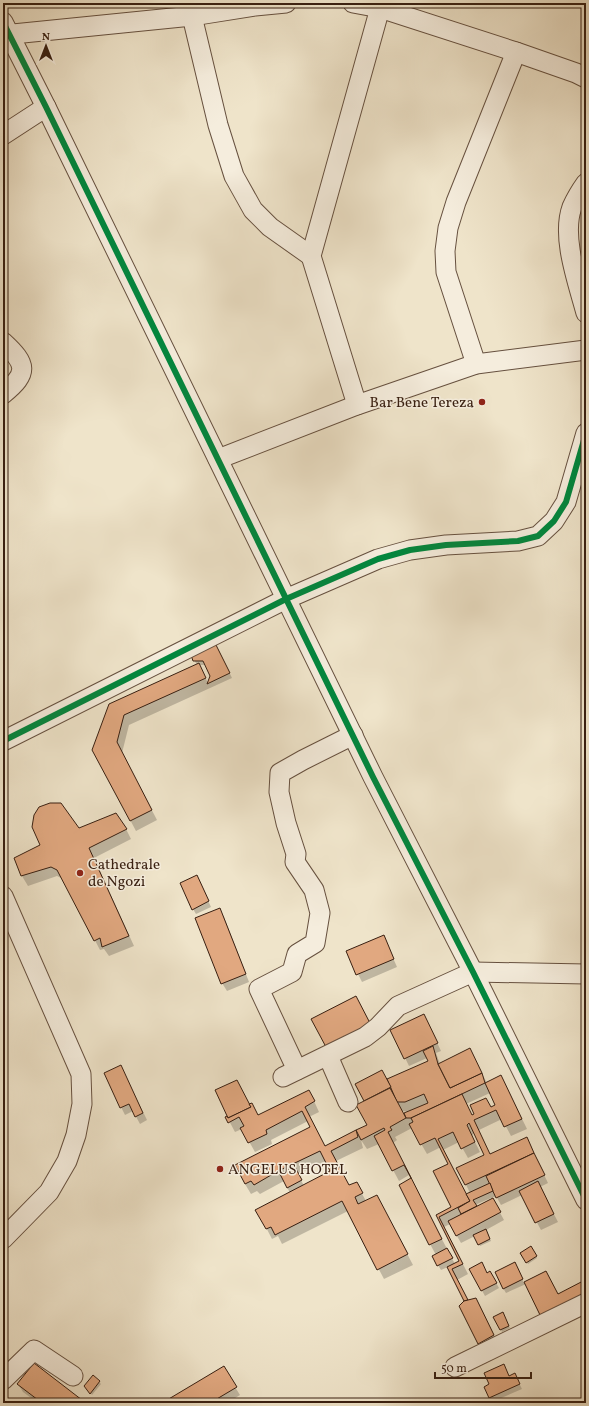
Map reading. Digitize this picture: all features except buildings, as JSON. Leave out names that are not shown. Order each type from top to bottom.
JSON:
[{"type":"street","points":[[286,3],[192,16],[5,31],[46,107],[352,735],[473,972],[586,1200]]},
{"type":"street","points":[[353,3],[380,8],[516,52],[576,73],[586,78]]},
{"type":"street","points":[[357,405],[311,256],[380,8]]},
{"type":"street","points":[[192,16],[218,125],[234,176],[253,210],[270,227],[311,256]]},
{"type":"street","points":[[476,364],[446,272],[445,251],[448,228],[456,202],[516,52]]},
{"type":"street","points":[[3,135],[46,107]]},
{"type":"street","points":[[586,182],[572,208],[568,224],[569,247],[586,313]]},
{"type":"street","points":[[3,342],[20,360],[22,369],[20,377],[14,385],[3,394]]},
{"type":"street","points":[[218,459],[357,405],[476,364],[586,350]]},
{"type":"street","points":[[3,741],[286,599],[378,559],[410,550],[446,545],[518,541],[538,536],[554,521],[566,502],[586,433]]},
{"type":"street","points":[[352,735],[280,772],[279,792],[286,823],[296,854],[295,862],[314,890],[320,913],[315,943],[297,954],[292,972],[259,989],[290,1073],[365,1037],[378,1027],[398,1006],[473,972],[586,974]]},
{"type":"street","points":[[3,896],[81,1074],[82,1104],[76,1135],[67,1161],[49,1192],[3,1239]]},
{"type":"street","points":[[328,1056],[348,1102]]},
{"type":"street","points":[[455,1367],[586,1303]]},
{"type":"street","points":[[3,1380],[34,1350],[73,1376]]},
{"type":"cycle path","points":[[3,22],[46,107],[373,777],[473,972],[586,1200]]},
{"type":"cycle path","points":[[3,741],[286,599],[378,559],[410,550],[446,545],[518,541],[538,536],[554,521],[566,502],[586,433]]},
{"type":"place","name":"Bar Bene Tereza","points":[[482,402]]},
{"type":"place","name":"Cathedrale de Ngozi","points":[[80,873]]},
{"type":"place","name":"ANGELUS HOTEL","points":[[220,1169]]}]
